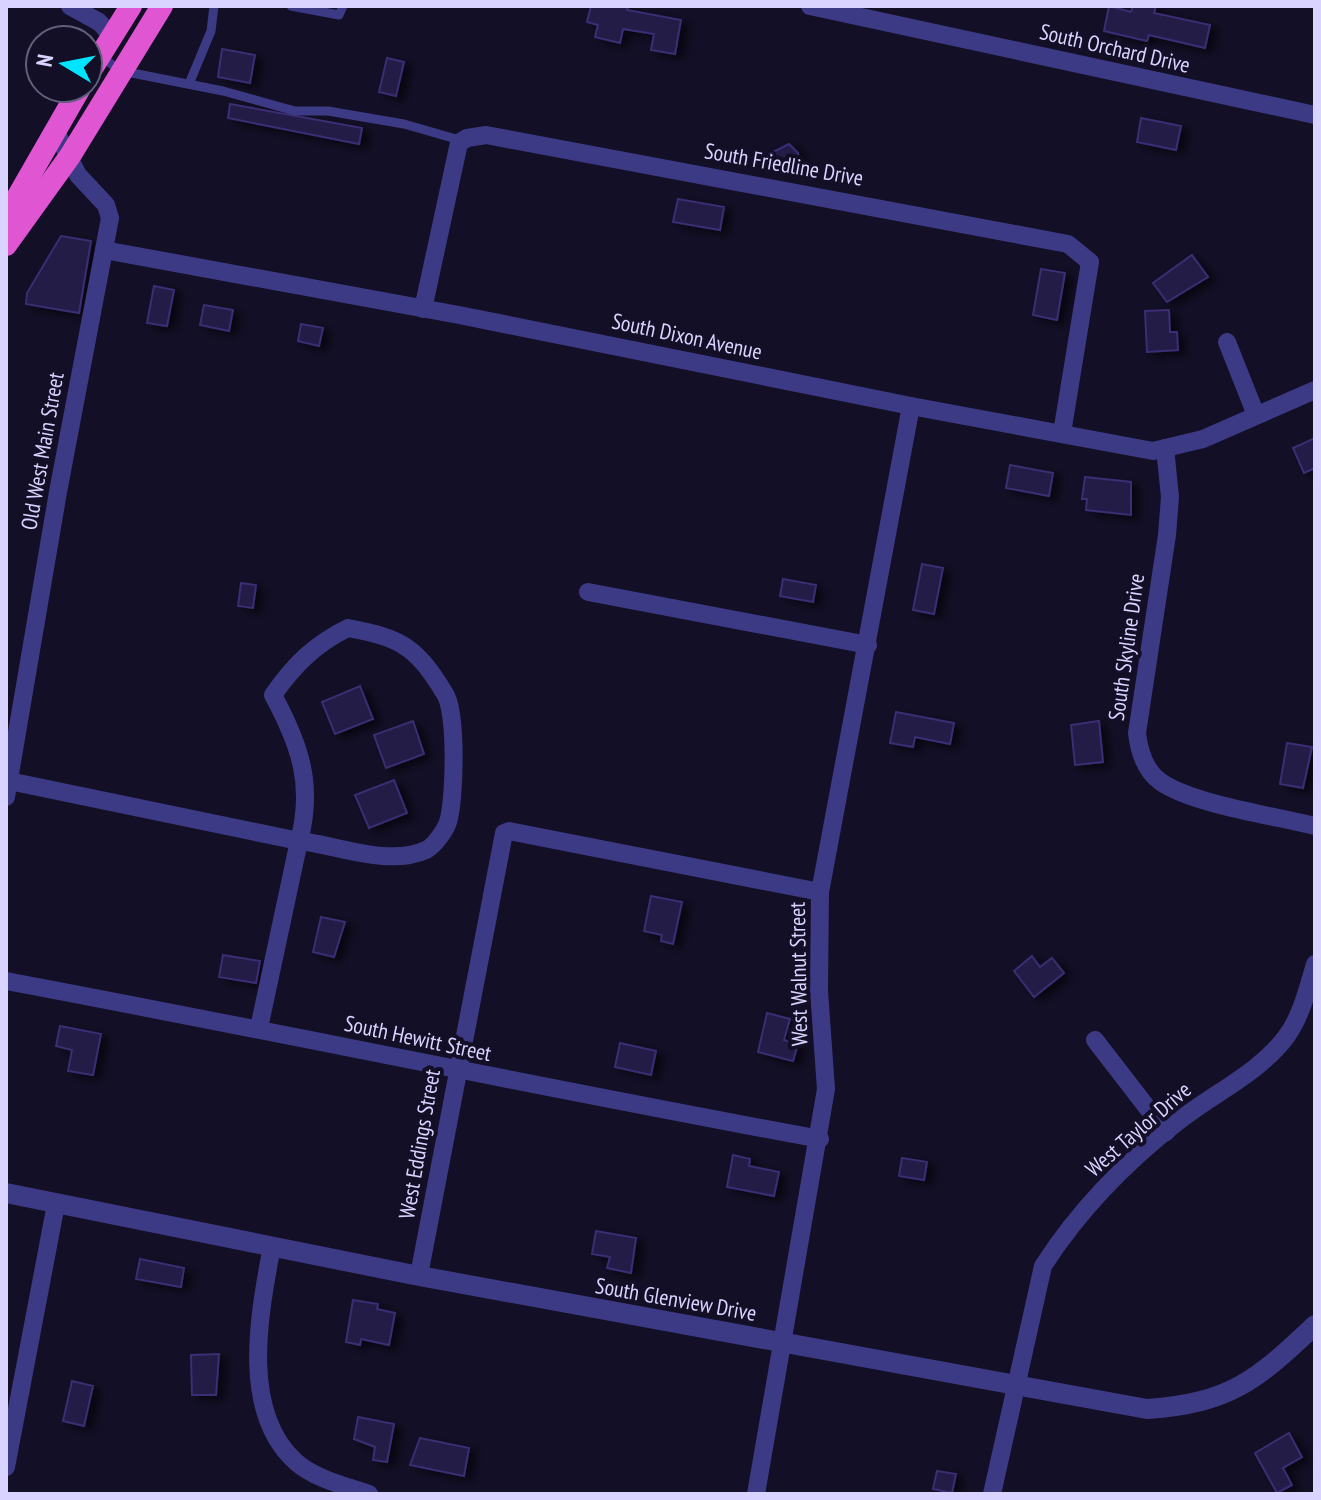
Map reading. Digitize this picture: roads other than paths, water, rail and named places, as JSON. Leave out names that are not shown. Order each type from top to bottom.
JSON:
[{"type":"highway","points":[[104,49],[131,6]]},
{"type":"highway","points":[[6,245],[70,156],[162,6]]},
{"type":"highway","points":[[6,217],[70,104]]},
{"type":"street","points":[[71,6],[99,22],[112,36]]},
{"type":"street","name":"South Orchard Drive","points":[[810,6],[1315,115]]},
{"type":"street","name":"Old West Main Street","points":[[8,789],[58,492],[110,218],[106,205],[78,175],[55,130]]},
{"type":"street","name":"South Friedline Drive","points":[[463,141],[486,135],[1068,244],[1090,262],[1090,276],[1062,433]]},
{"type":"street","points":[[423,309],[459,143],[463,141]]},
{"type":"street","name":"South Dixon Avenue","points":[[104,250],[1153,451],[1203,439],[1315,390]]},
{"type":"street","points":[[1227,342],[1256,415]]},
{"type":"street","name":"West Walnut Street","points":[[756,1494],[820,1139],[826,1089],[819,991],[820,892],[911,406]]},
{"type":"street","name":"South Skyline Drive","points":[[1165,448],[1170,497],[1137,733],[1143,760],[1159,781],[1183,793],[1315,826]]},
{"type":"street","points":[[588,592],[868,645]]},
{"type":"street","points":[[8,789],[299,841],[409,856],[430,848],[448,823],[454,743],[447,696],[414,652],[393,637],[348,628],[322,640],[292,667],[273,695],[302,760],[307,811],[299,841],[259,1028]]},
{"type":"street","name":"West Eddings Street","points":[[419,1275],[504,833],[509,831],[820,892]]},
{"type":"street","name":"West Taylor Drive","points":[[992,1494],[1043,1266],[1098,1195],[1166,1132],[1265,1059],[1286,1036],[1303,1002],[1315,964]]},
{"type":"street","name":"South Hewitt Street","points":[[6,981],[259,1028],[457,1071],[820,1139]]},
{"type":"street","points":[[1095,1040],[1166,1132]]},
{"type":"street","name":"South Glenview Drive","points":[[6,1193],[419,1275],[1111,1405],[1147,1409],[1177,1407],[1222,1397],[1274,1364],[1315,1325]]},
{"type":"street","points":[[6,1467],[56,1204]]},
{"type":"street","points":[[272,1246],[256,1349],[259,1380],[271,1422],[281,1446],[299,1465],[369,1494]]},
{"type":"lane","points":[[189,84],[211,31],[214,6]]},
{"type":"lane","points":[[291,6],[341,10]]},
{"type":"lane","points":[[104,68],[189,84],[295,111],[328,111],[404,124],[463,141]]}]
